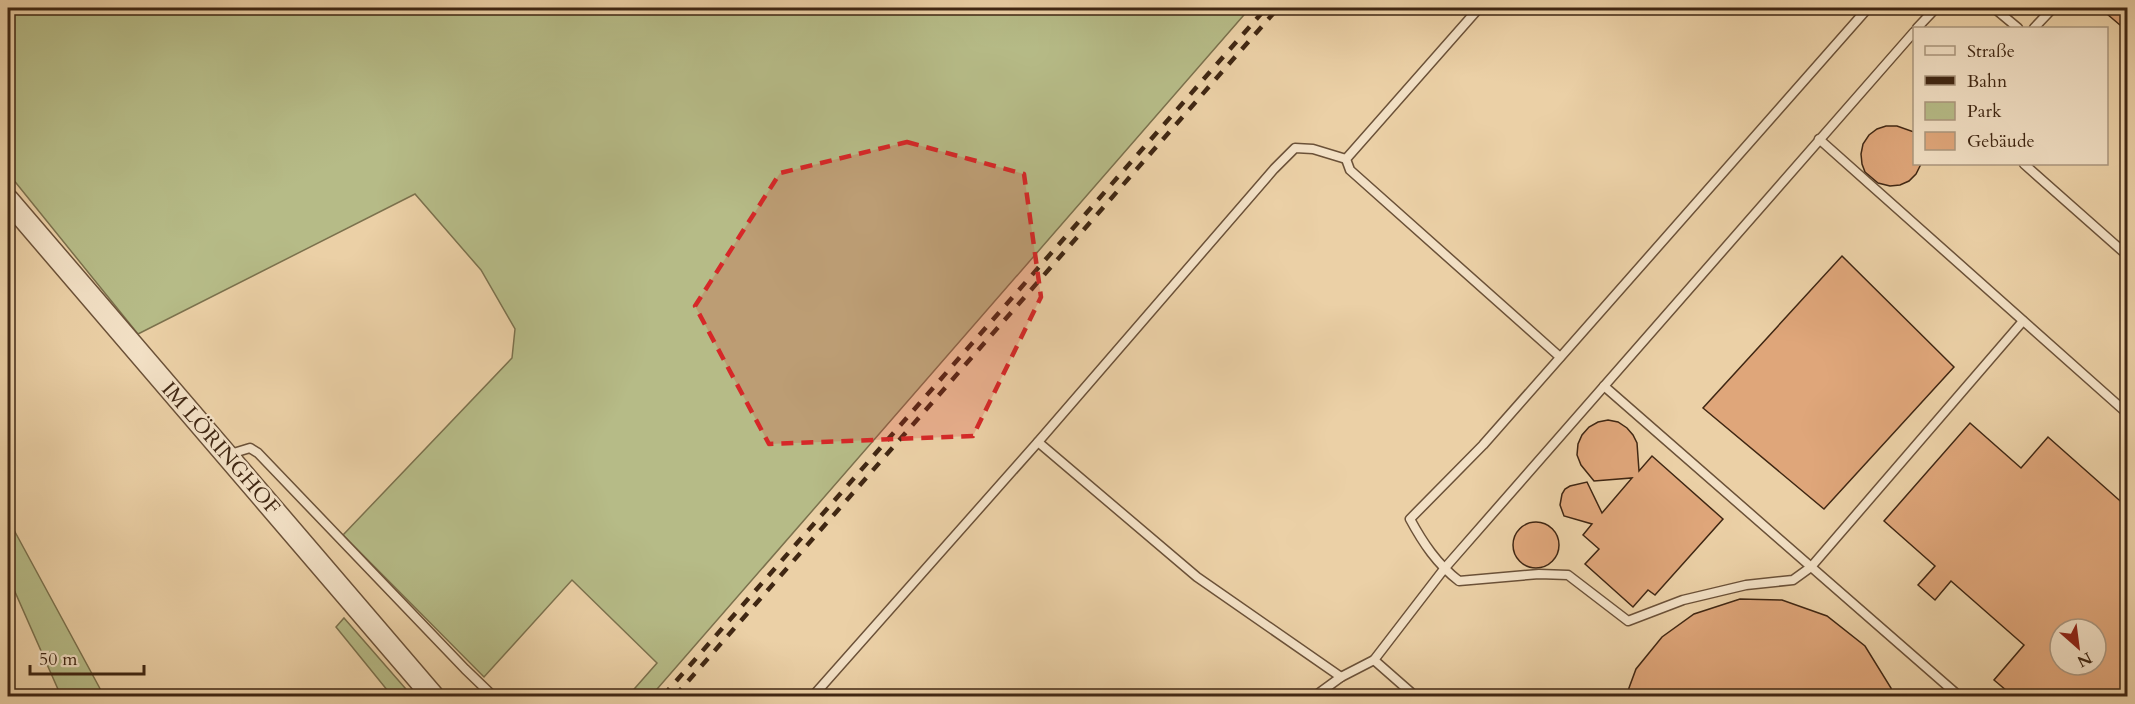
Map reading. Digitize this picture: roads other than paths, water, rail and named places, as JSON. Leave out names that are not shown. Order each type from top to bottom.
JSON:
[{"type":"street","name":"IM LÖRINGHOF","points":[[8,200],[434,696]]},
{"type":"lane","points":[[1346,159],[1479,8]]},
{"type":"lane","points":[[1868,8],[1484,445],[1410,519],[1422,541],[1444,569],[1459,581],[1539,574],[1568,575],[1628,621],[1683,600],[1746,585],[1793,580],[1810,567],[2023,321]]},
{"type":"lane","points":[[1919,27],[1936,8]]},
{"type":"lane","points":[[1994,8],[2018,27]]},
{"type":"lane","points":[[2035,27],[2054,8]]},
{"type":"lane","points":[[1315,696],[1341,677],[1374,660],[1444,569],[1913,33]]},
{"type":"lane","points":[[1819,139],[2127,414]]},
{"type":"lane","points":[[813,696],[1038,442],[1274,169],[1295,148],[1313,149],[1346,159]]},
{"type":"lane","points":[[1346,159],[1350,170],[1560,357]]},
{"type":"lane","points":[[2025,165],[2127,256]]},
{"type":"lane","points":[[1604,386],[1959,696]]},
{"type":"lane","points":[[1038,442],[1197,577],[1341,677]]},
{"type":"lane","points":[[226,455],[250,448],[258,453],[456,661],[493,696]]},
{"type":"lane","points":[[1374,660],[1415,696]]},
{"type":"railway","points":[[663,696],[1266,8]]},
{"type":"railway","points":[[675,696],[1278,8]]}]
